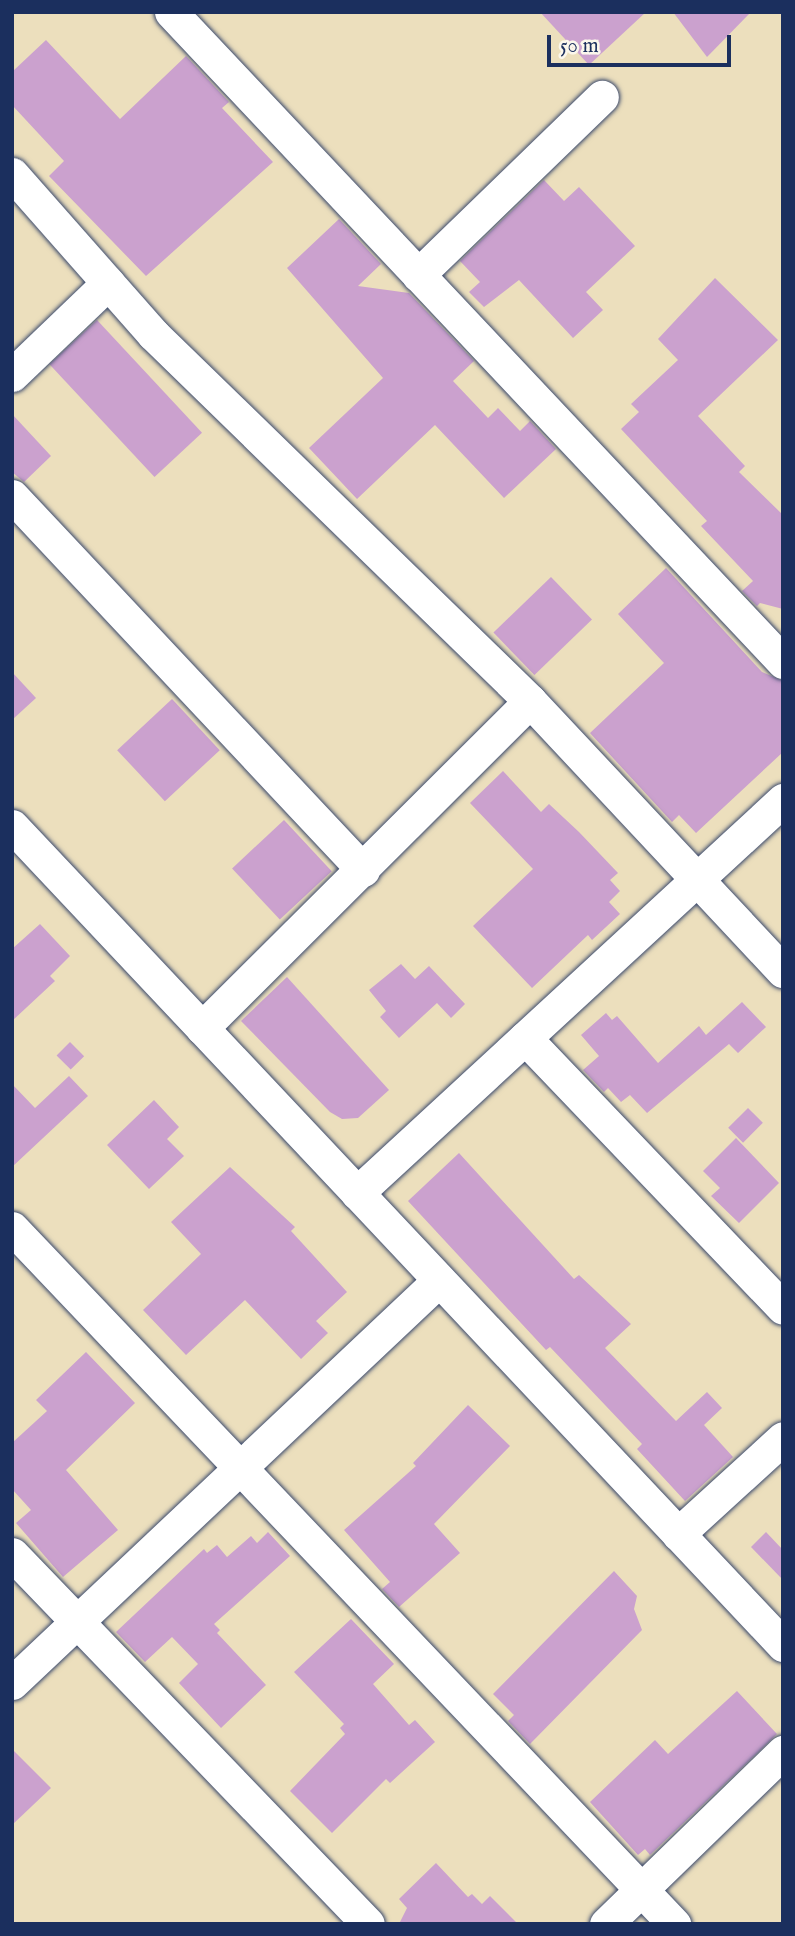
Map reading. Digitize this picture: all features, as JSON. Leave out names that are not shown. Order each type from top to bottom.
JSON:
[{"type":"street","points":[[172,12],[783,662]]},
{"type":"street","points":[[418,275],[602,97]]},
{"type":"street","points":[[12,174],[153,334],[530,701],[783,971]]},
{"type":"street","points":[[12,376],[108,283]]},
{"type":"street","points":[[12,496],[363,870]]},
{"type":"street","points":[[202,1028],[530,701]]},
{"type":"street","points":[[357,1193],[783,800]]},
{"type":"street","points":[[12,827],[783,1645]]},
{"type":"street","points":[[525,1038],[783,1308]]},
{"type":"street","points":[[12,1228],[238,1469],[674,1924]]},
{"type":"street","points":[[12,1683],[439,1280]]},
{"type":"street","points":[[678,1534],[783,1438]]},
{"type":"street","points":[[12,1554],[368,1924]]},
{"type":"street","points":[[606,1924],[783,1752]]},
{"type":"building","points":[[540,12],[646,12],[589,65]]},
{"type":"building","points":[[673,12],[751,12],[707,57]]},
{"type":"building","points":[[46,40],[120,119],[186,56],[229,102],[222,108],[273,162],[146,276],[49,176],[64,161],[12,105],[12,72]]},
{"type":"building","points":[[544,180],[564,201],[579,187],[635,246],[586,292],[603,310],[573,338],[519,280],[484,307],[469,292],[480,282],[460,261]]},
{"type":"building","points":[[339,219],[381,264],[358,286],[409,293],[474,361],[453,381],[488,418],[498,408],[520,431],[530,421],[556,449],[504,498],[435,425],[357,499],[309,448],[383,378],[287,268]]},
{"type":"building","points":[[715,278],[778,340],[698,416],[745,466],[739,472],[783,515],[783,609],[760,603],[757,606],[742,591],[753,581],[701,526],[707,521],[621,429],[639,412],[631,404],[678,360],[658,339]]},
{"type":"building","points":[[97,320],[202,433],[154,477],[49,364]]},
{"type":"building","points":[[12,414],[51,456],[24,482],[12,472]]},
{"type":"building","points":[[666,568],[762,672],[783,681],[783,752],[696,833],[679,815],[672,822],[590,733],[664,663],[618,614]]},
{"type":"building","points":[[551,577],[592,619],[534,675],[493,633]]},
{"type":"building","points":[[12,672],[36,698],[12,720]]},
{"type":"building","points":[[172,699],[220,750],[165,801],[117,750]]},
{"type":"building","points":[[503,771],[541,812],[549,804],[618,873],[610,880],[620,891],[609,902],[620,914],[592,940],[588,935],[532,988],[473,926],[533,869],[470,803]]},
{"type":"building","points":[[284,820],[332,871],[280,920],[232,868]]},
{"type":"building","points":[[40,924],[70,956],[50,976],[55,981],[12,1021],[12,949]]},
{"type":"building","points":[[401,964],[415,979],[429,966],[465,1004],[451,1018],[437,1003],[399,1038],[380,1017],[386,1011],[369,990]]},
{"type":"building","points":[[287,977],[389,1090],[358,1118],[342,1119],[330,1112],[241,1021]]},
{"type":"building","points":[[742,1002],[766,1027],[738,1053],[729,1044],[647,1113],[630,1095],[621,1102],[608,1088],[604,1092],[583,1070],[599,1056],[581,1035],[606,1013],[612,1020],[617,1016],[658,1063],[699,1026],[706,1035]]},
{"type":"building","points":[[70,1042],[84,1056],[71,1070],[57,1055]]},
{"type":"building","points":[[69,1076],[88,1096],[12,1167],[12,1084],[35,1108]]},
{"type":"building","points":[[154,1100],[179,1127],[167,1139],[184,1156],[149,1189],[107,1145]]},
{"type":"building","points":[[748,1108],[763,1123],[743,1143],[728,1128]]},
{"type":"building","points":[[736,1138],[779,1183],[739,1223],[711,1196],[720,1188],[703,1171]]},
{"type":"building","points":[[459,1153],[574,1279],[579,1275],[631,1324],[605,1348],[676,1421],[707,1392],[722,1408],[704,1425],[733,1457],[685,1501],[637,1449],[642,1444],[550,1347],[546,1350],[408,1201]]},
{"type":"building","points":[[230,1167],[295,1227],[291,1231],[347,1292],[316,1321],[328,1333],[301,1359],[245,1300],[186,1355],[143,1310],[201,1254],[171,1222]]},
{"type":"building","points":[[86,1352],[135,1403],[66,1470],[118,1530],[63,1577],[16,1523],[31,1510],[12,1489],[12,1443],[47,1411],[36,1400]]},
{"type":"building","points":[[468,1405],[510,1446],[434,1524],[460,1553],[399,1607],[382,1589],[390,1582],[344,1530],[416,1466],[413,1463]]},
{"type":"building","points":[[268,1532],[290,1556],[214,1624],[220,1630],[217,1633],[266,1685],[221,1728],[179,1683],[198,1664],[172,1637],[145,1662],[116,1632],[204,1549],[207,1553],[217,1545],[227,1557],[251,1536],[257,1543]]},
{"type":"building","points":[[766,1532],[783,1550],[783,1580],[751,1547]]},
{"type":"building","points":[[614,1571],[637,1596],[634,1609],[642,1630],[530,1744],[508,1721],[514,1715],[493,1694]]},
{"type":"building","points":[[351,1619],[394,1664],[373,1684],[409,1725],[415,1720],[435,1742],[390,1783],[386,1779],[332,1833],[290,1791],[345,1734],[340,1728],[344,1724],[294,1672]]},
{"type":"building","points":[[737,1691],[777,1734],[650,1855],[645,1849],[638,1855],[590,1802],[655,1740],[668,1754]]},
{"type":"building","points":[[12,1749],[51,1788],[12,1825]]},
{"type":"building","points":[[436,1863],[468,1897],[472,1894],[482,1904],[490,1896],[518,1924],[399,1924],[407,1908],[399,1899]]}]
